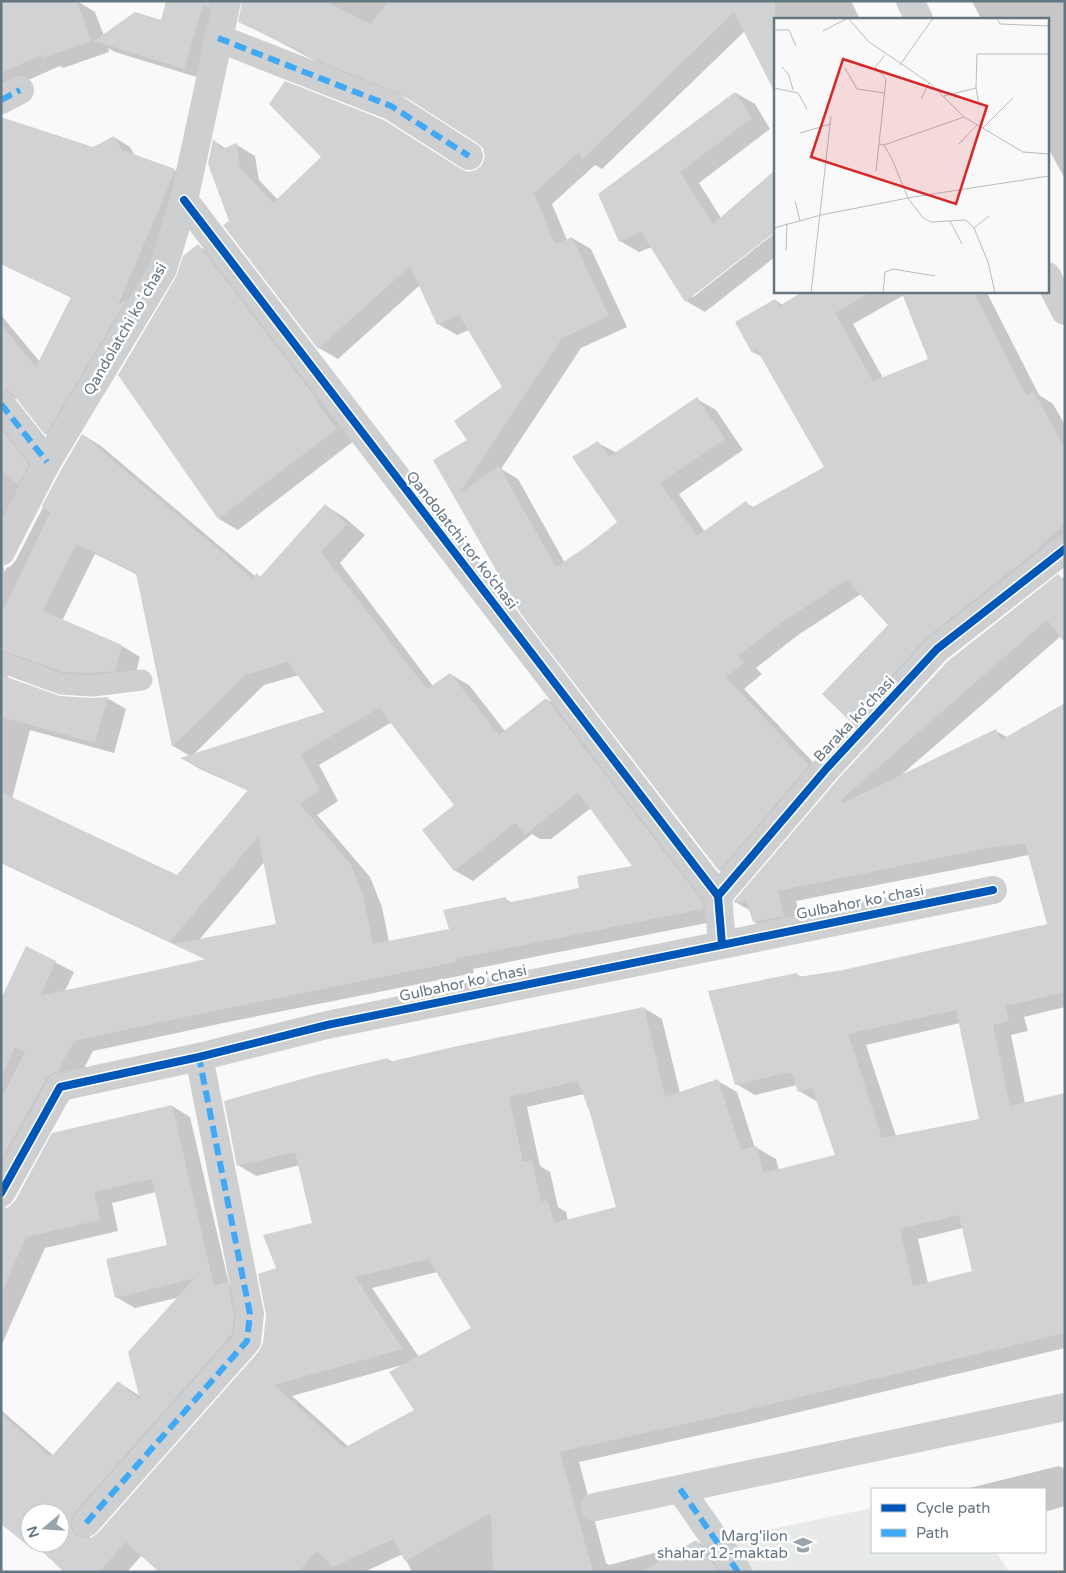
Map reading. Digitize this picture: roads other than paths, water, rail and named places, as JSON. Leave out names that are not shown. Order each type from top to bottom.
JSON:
[{"type":"street","name":"Qandolatchi koʻchasi","points":[[1,552],[47,462],[163,269],[184,200],[227,1]]},
{"type":"street","points":[[910,1],[918,18]]},
{"type":"street","points":[[218,38],[391,106],[469,156]]},
{"type":"street","name":"Qandolatchi tor ko‘chasi","points":[[184,200],[718,896]]},
{"type":"street","points":[[1048,278],[1065,311]]},
{"type":"street","points":[[1,404],[47,462]]},
{"type":"street","name":"Baraka ko'chasi","points":[[718,896],[827,768],[937,649],[1065,549]]},
{"type":"street","name":"Gulbahor koʻchasi","points":[[1,1193],[60,1087],[199,1057],[327,1025],[993,890]]},
{"type":"street","points":[[718,896],[722,944]]},
{"type":"street","points":[[86,1523],[247,1341],[250,1314],[199,1057]]},
{"type":"street","points":[[595,1506],[1065,1406]]},
{"type":"street","points":[[680,1489],[738,1572]]},
{"type":"lane","points":[[1,662],[62,684],[92,686],[142,680]]},
{"type":"place","name":"Marg'ilon shahar 12-maktab","points":[[803,1545]]}]
